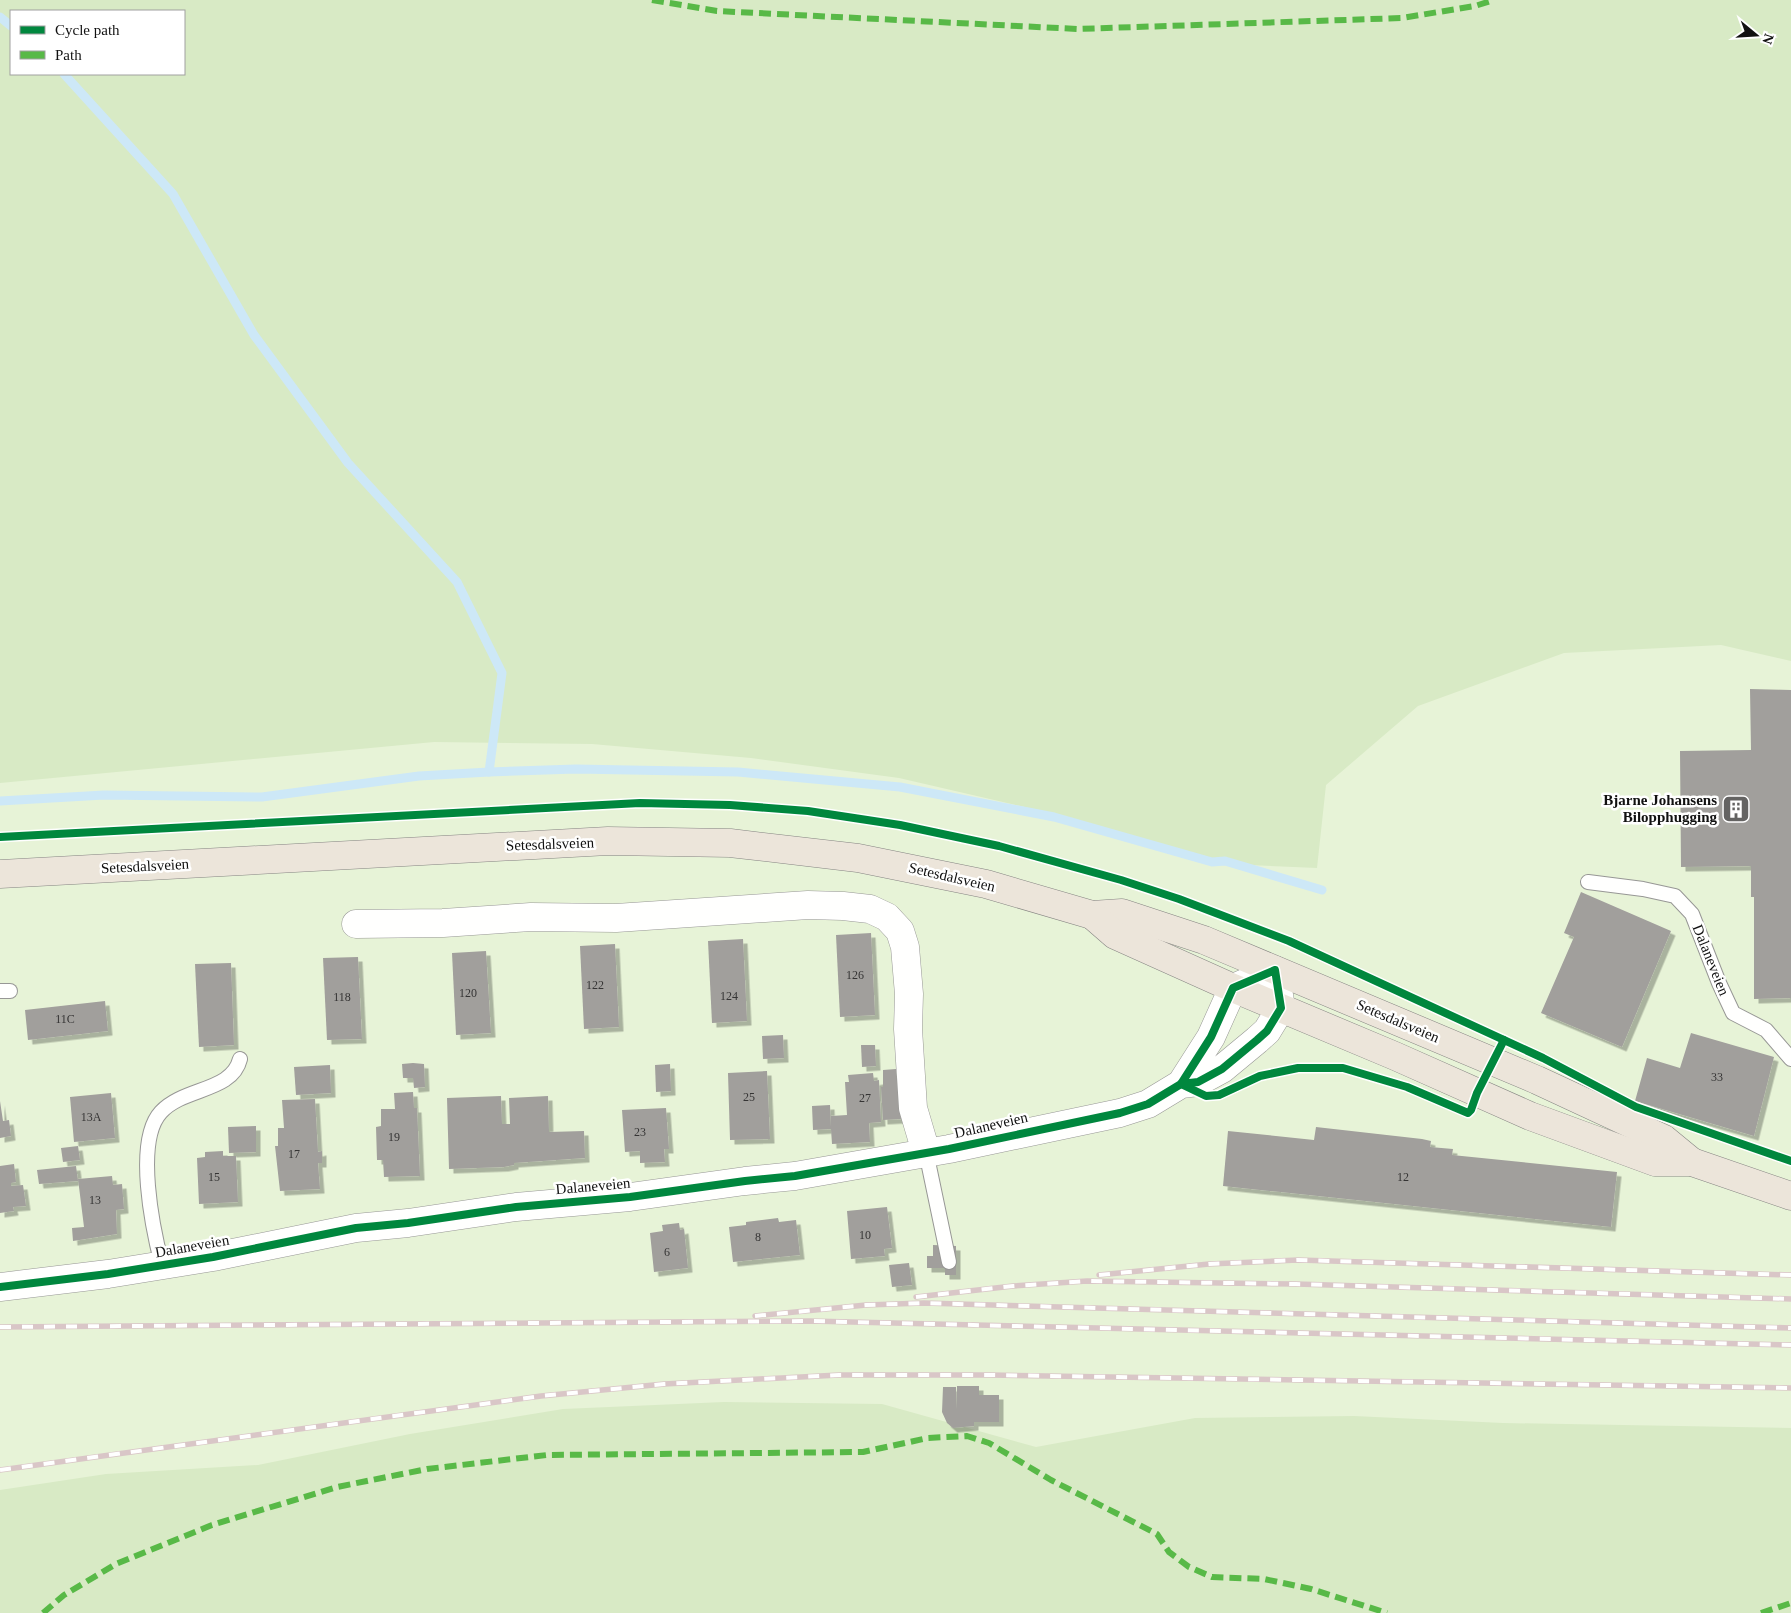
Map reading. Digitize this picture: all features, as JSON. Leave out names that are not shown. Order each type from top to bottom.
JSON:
[{"type":"highway","name":"Setesdalsveien","points":[[0,874],[608,841],[685,842],[789,848],[858,858],[986,884],[1092,915],[1122,913],[1204,940],[1537,1080],[1655,1134],[1692,1162]]},
{"type":"highway","name":"Setesdalsveien","points":[[1092,915],[1115,935],[1530,1116],[1595,1142],[1655,1162],[1692,1162],[1791,1196]]},
{"type":"street","points":[[356,924],[443,923],[531,917],[616,918],[808,905],[870,909],[887,917],[900,931],[905,947],[909,994],[908,1029],[913,1108],[926,1152]]},
{"type":"street","points":[[1233,988],[1275,970],[1280,1008]]},
{"type":"street","name":"Dalaneveien","points":[[1181,1084],[1211,1037],[1233,988]]},
{"type":"street","name":"Dalaneveien","points":[[0,1287],[61,1281],[213,1257],[356,1228],[408,1223],[516,1207],[630,1197],[795,1176],[1120,1113],[1148,1104],[1181,1084],[1198,1082],[1222,1069],[1267,1030],[1280,1008]]},
{"type":"lane","name":"Dalaneveien","points":[[1588,882],[1643,889],[1676,896],[1692,914],[1733,1013],[1766,1030],[1791,1059]]},
{"type":"lane","name":"Dalaneveien","points":[[162,1265],[153,1230],[148,1187],[147,1160],[151,1130],[160,1113],[177,1099],[221,1083],[233,1075],[240,1059]]},
{"type":"lane","points":[[926,1152],[949,1262]]},
{"type":"green space","points":[[0,0],[1791,0],[1791,1613],[0,1613]]},
{"type":"green space","points":[[0,0],[1791,0],[1791,661],[1721,645],[1564,653],[1418,706],[1326,785],[1317,868],[1203,863],[1059,815],[899,778],[751,758],[592,744],[434,742],[0,783]]},
{"type":"green space","points":[[724,1402],[882,1404],[1036,1447],[1195,1418],[1354,1416],[1503,1423],[1791,1428],[1791,1613],[0,1613],[0,1490],[106,1474],[258,1465],[410,1434],[563,1409]]},
{"type":"building","name":"Bjarne Johansens Bilopphugging","points":[[1750,689],[1791,690],[1791,998],[1754,999],[1754,897],[1751,897],[1751,866],[1681,867],[1680,751],[1751,750]]},
{"type":"building","points":[[1581,892],[1671,931],[1622,1047],[1541,1013],[1574,937],[1564,933]]},
{"type":"building","points":[[871,933],[875,1015],[840,1017],[836,935]]},
{"type":"building","points":[[743,939],[747,1021],[712,1023],[708,941]]},
{"type":"building","points":[[615,944],[619,1027],[584,1029],[580,946]]},
{"type":"building","points":[[486,951],[491,1033],[456,1035],[452,953]]},
{"type":"building","points":[[358,957],[362,1039],[327,1040],[323,958]]},
{"type":"building","points":[[231,963],[234,1045],[199,1047],[195,964]]},
{"type":"building","points":[[105,1001],[108,1031],[28,1040],[25,1010]]},
{"type":"building","points":[[1691,1033],[1774,1057],[1754,1136],[1635,1101],[1647,1058],[1680,1068]]},
{"type":"building","points":[[783,1035],[784,1058],[763,1059],[762,1036]]},
{"type":"building","points":[[861,1045],[875,1045],[876,1066],[862,1067]]},
{"type":"building","points":[[402,1064],[424,1064],[425,1087],[414,1088],[413,1078],[403,1078]]},
{"type":"building","points":[[670,1064],[671,1091],[656,1092],[655,1065]]},
{"type":"building","points":[[330,1065],[331,1093],[296,1095],[294,1067]]},
{"type":"building","points":[[896,1069],[901,1119],[883,1120],[881,1087],[883,1087],[883,1070]]},
{"type":"building","points":[[767,1071],[770,1139],[730,1140],[728,1073]]},
{"type":"building","points":[[873,1073],[874,1081],[879,1080],[881,1122],[869,1123],[870,1142],[832,1144],[831,1129],[813,1130],[812,1106],[830,1105],[831,1127],[831,1116],[847,1115],[845,1082],[849,1082],[848,1075]]},
{"type":"building","points":[[413,1092],[414,1108],[417,1108],[420,1176],[384,1177],[383,1160],[377,1160],[376,1127],[381,1126],[381,1109],[395,1109],[394,1093]]},
{"type":"building","points":[[111,1093],[115,1138],[74,1142],[70,1097]]},
{"type":"building","points":[[501,1096],[502,1124],[510,1124],[509,1098],[548,1096],[549,1132],[584,1131],[585,1158],[514,1163],[514,1165],[504,1167],[449,1169],[447,1098]]},
{"type":"building","points":[[315,1099],[318,1152],[322,1151],[322,1163],[318,1163],[320,1189],[280,1191],[275,1146],[278,1146],[278,1128],[284,1128],[282,1100]]},
{"type":"building","points":[[0,1101],[3,1121],[9,1120],[11,1136],[0,1138]]},
{"type":"building","points":[[666,1108],[669,1149],[664,1149],[665,1162],[640,1163],[640,1151],[625,1152],[622,1110]]},
{"type":"building","points":[[256,1126],[256,1152],[229,1153],[228,1127]]},
{"type":"building","points":[[1316,1127],[1422,1139],[1431,1141],[1430,1147],[1453,1149],[1452,1155],[1617,1172],[1611,1227],[1223,1186],[1228,1131],[1314,1140]]},
{"type":"building","points":[[78,1146],[80,1160],[63,1162],[61,1148]]},
{"type":"building","points":[[223,1151],[223,1156],[236,1156],[238,1202],[199,1204],[197,1158],[205,1157],[205,1152]]},
{"type":"building","points":[[14,1164],[16,1182],[11,1183],[11,1186],[23,1185],[26,1206],[13,1207],[14,1211],[0,1213],[0,1166]]},
{"type":"building","points":[[76,1166],[78,1181],[39,1184],[37,1170]]},
{"type":"building","points":[[112,1176],[113,1185],[122,1184],[124,1209],[116,1210],[117,1234],[73,1241],[72,1228],[84,1227],[78,1179]]},
{"type":"building","points":[[887,1207],[892,1248],[884,1249],[885,1256],[851,1259],[847,1211]]},
{"type":"building","points":[[778,1218],[779,1222],[796,1220],[800,1255],[733,1262],[729,1227],[746,1225],[746,1222]]},
{"type":"building","points":[[679,1223],[680,1230],[684,1229],[688,1268],[654,1272],[650,1233],[663,1231],[662,1225]]},
{"type":"building","points":[[933,1245],[956,1246],[956,1275],[945,1275],[945,1268],[927,1268],[927,1256],[933,1256]]},
{"type":"building","points":[[909,1263],[912,1285],[892,1287],[889,1265]]},
{"type":"building","points":[[957,1386],[979,1386],[979,1395],[999,1395],[999,1422],[974,1422],[974,1426],[953,1428],[947,1423],[942,1412],[943,1387],[956,1387],[957,1410]]},
{"type":"waterway","points":[[0,17],[10,25]]},
{"type":"waterway","points":[[65,75],[173,194],[254,335],[348,463],[457,582],[502,673],[489,772]]},
{"type":"waterway","points":[[0,801],[104,795],[262,797],[419,776],[489,772],[576,769],[738,772],[900,787],[1054,817],[1212,862],[1225,861],[1322,890]]},
{"type":"railway","points":[[1099,1275],[1209,1264],[1298,1260],[1791,1275]]},
{"type":"railway","points":[[916,1297],[1013,1286],[1087,1281],[1296,1284],[1791,1299]]},
{"type":"railway","points":[[755,1316],[866,1305],[924,1303],[1791,1328]]},
{"type":"railway","points":[[0,1327],[810,1321],[1791,1345]]},
{"type":"railway","points":[[0,1470],[541,1396],[664,1384],[839,1375],[990,1375],[1791,1388]]},
{"type":"marked path","points":[[652,0],[717,11],[1078,29],[1402,18],[1475,6],[1494,0]]},
{"type":"marked path","points":[[43,1613],[64,1595],[116,1564],[212,1525],[337,1487],[427,1469],[547,1455],[863,1452],[928,1438],[967,1436],[989,1443],[1051,1480],[1157,1534],[1169,1552],[1189,1567],[1212,1577],[1264,1579],[1311,1589],[1387,1613]]},
{"type":"marked path","points":[[1761,1613],[1791,1603]]},
{"type":"cycle path","points":[[0,837],[640,803],[730,805],[808,811],[900,825],[999,846],[1121,880],[1179,899],[1289,941],[1543,1058],[1636,1107],[1791,1161]]},
{"type":"cycle path","points":[[0,1287],[108,1274],[213,1257],[356,1228],[408,1223],[516,1207],[630,1197],[795,1176],[949,1149],[1120,1113],[1148,1104],[1181,1084],[1198,1082],[1222,1069],[1267,1031],[1281,1008],[1275,970],[1233,988],[1211,1037],[1181,1084]]},
{"type":"cycle path","points":[[1181,1084],[1206,1096],[1219,1095],[1260,1076],[1298,1068],[1343,1068],[1407,1087],[1468,1113],[1504,1040]]},
{"type":"place","name":"Bjarne Johansens Bilopphugging","points":[[1736,809]]}]
